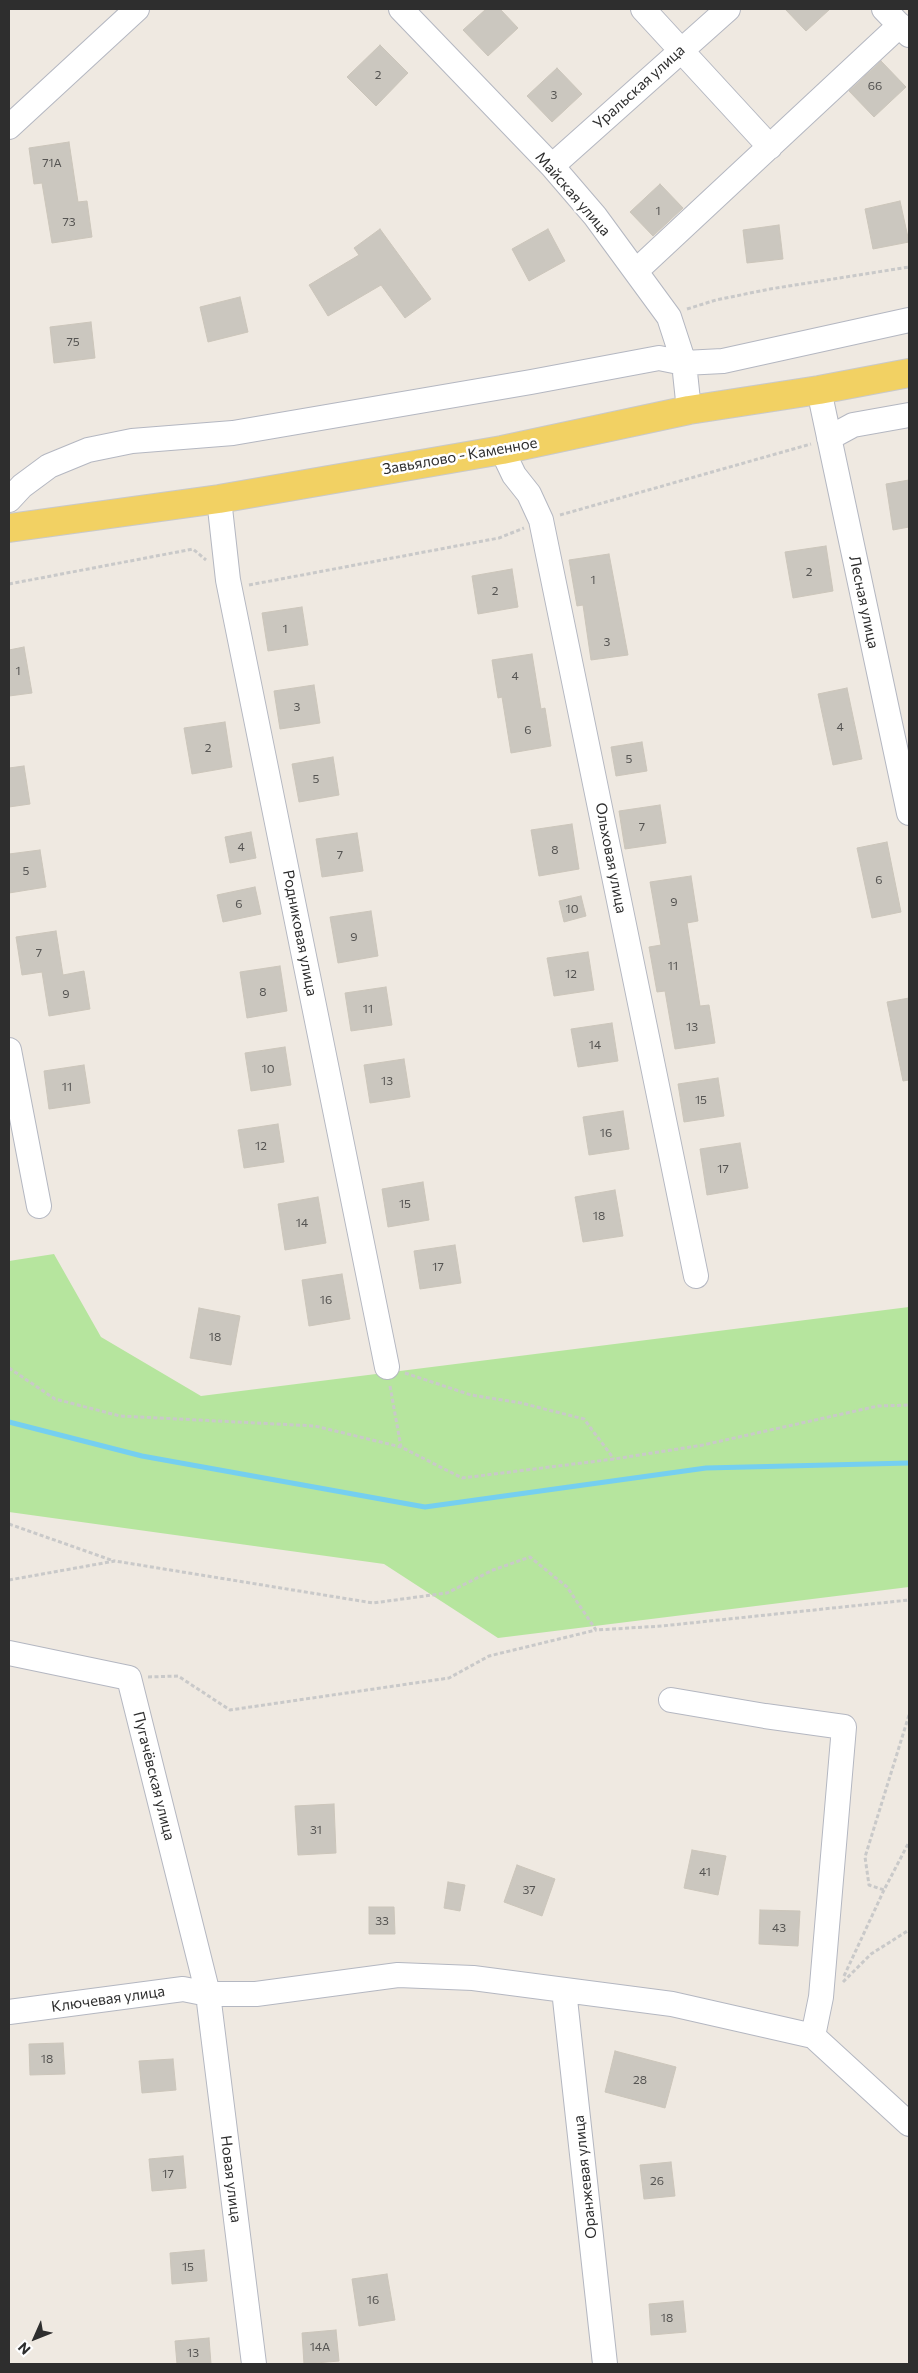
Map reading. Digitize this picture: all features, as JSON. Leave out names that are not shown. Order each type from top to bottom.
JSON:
[{"type":"main road","name":"Завьялово - Каменное","points":[[9,528],[219,499],[502,450],[689,410],[820,390],[909,373]]},
{"type":"street","points":[[9,127],[137,9]]},
{"type":"street","name":"Майская улица","points":[[401,9],[552,166],[595,216],[636,271],[669,317],[684,362],[689,410]]},
{"type":"street","points":[[643,9],[770,146]]},
{"type":"street","name":"Уральская улица","points":[[552,166],[728,9]]},
{"type":"street","points":[[636,271],[898,23]]},
{"type":"street","points":[[9,500],[22,486],[49,466],[88,450],[132,441],[233,433],[659,358],[684,362],[723,361],[909,320]]},
{"type":"street","name":"Лесная улица","points":[[820,390],[909,813]]},
{"type":"street","points":[[829,438],[853,425],[909,415]]},
{"type":"street","name":"Ольховая улица","points":[[502,450],[514,475],[529,494],[541,520],[696,1276]]},
{"type":"street","name":"Родниковая улица","points":[[219,499],[228,580],[387,1367]]},
{"type":"street","points":[[9,512],[9,528]]},
{"type":"street","points":[[9,1050],[39,1206]]},
{"type":"street","points":[[9,1654],[129,1678]]},
{"type":"street","name":"Пугачёвская улица","points":[[129,1678],[208,1994]]},
{"type":"street","points":[[670,1700],[765,1716],[844,1726],[821,1997],[813,2036],[909,2124]]},
{"type":"street","name":"Ключевая улица","points":[[9,2012],[183,1989],[208,1994],[256,1994],[398,1975],[473,1978],[672,2004],[813,2036]]},
{"type":"street","name":"Оранжевая улица","points":[[564,1990],[605,2364]]},
{"type":"street","name":"Новая улица","points":[[208,1994],[254,2364]]},
{"type":"path","points":[[671,323],[688,308],[716,300],[770,289],[909,267]]},
{"type":"path","points":[[9,584],[193,549],[228,580],[251,586],[500,538],[541,520],[829,438]]},
{"type":"path","points":[[400,1447],[387,1367],[471,1395],[521,1403],[584,1419],[614,1459]]},
{"type":"path","points":[[9,1368],[55,1399],[120,1416],[315,1426],[400,1447],[462,1478],[614,1459],[745,1437],[878,1406],[909,1405]]},
{"type":"path","points":[[9,1524],[115,1561],[373,1603],[447,1593],[492,1570],[530,1557],[567,1586],[596,1630]]},
{"type":"path","points":[[9,1580],[115,1561]]},
{"type":"path","points":[[129,1678],[178,1676],[230,1710],[449,1678],[489,1656],[596,1630],[662,1626],[909,1600]]},
{"type":"path","points":[[884,1890],[869,1885],[865,1857],[909,1715]]},
{"type":"path","points":[[909,1842],[838,1987],[871,1954],[909,1930]]},
{"type":"green space","points":[[54,1254],[101,1337],[201,1396],[909,1307],[909,1587],[498,1638],[384,1564],[9,1512],[9,1261]]},
{"type":"building","points":[[486,9],[500,9],[518,28],[488,56],[463,30]]},
{"type":"building","points":[[785,9],[830,9],[806,31]]},
{"type":"building","points":[[380,45],[408,73],[376,106],[347,77]]},
{"type":"building","points":[[881,61],[906,87],[874,117],[849,91]]},
{"type":"building","points":[[557,68],[582,94],[552,122],[527,96]]},
{"type":"building","points":[[69,142],[78,202],[87,201],[92,237],[52,243],[42,183],[34,184],[29,148]]},
{"type":"building","points":[[660,184],[683,208],[653,236],[630,212]]},
{"type":"building","points":[[900,201],[909,242],[873,249],[865,209]]},
{"type":"building","points":[[779,225],[783,259],[747,263],[743,230]]},
{"type":"building","points":[[380,229],[431,299],[405,318],[381,285],[328,316],[309,285],[359,255],[354,248]]},
{"type":"building","points":[[548,229],[565,261],[529,281],[512,249]]},
{"type":"building","points":[[240,297],[248,332],[208,342],[200,307]]},
{"type":"building","points":[[91,322],[95,358],[54,363],[50,327]]},
{"type":"building","points":[[909,480],[909,527],[893,530],[886,484]]},
{"type":"building","points":[[826,546],[833,591],[793,598],[785,552]]},
{"type":"building","points":[[609,554],[628,655],[591,660],[583,605],[577,606],[569,560]]},
{"type":"building","points":[[512,569],[518,607],[478,614],[472,576]]},
{"type":"building","points":[[302,607],[308,645],[268,651],[262,613]]},
{"type":"building","points":[[24,647],[32,693],[9,696],[9,650]]},
{"type":"building","points":[[532,654],[541,709],[545,708],[551,746],[511,753],[502,697],[498,698],[492,660]]},
{"type":"building","points":[[314,685],[320,723],[280,729],[274,691]]},
{"type":"building","points":[[847,688],[862,759],[833,765],[818,694]]},
{"type":"building","points":[[225,722],[232,767],[192,774],[184,728]]},
{"type":"building","points":[[642,742],[647,771],[616,776],[611,747]]},
{"type":"building","points":[[333,757],[339,795],[299,802],[292,764]]},
{"type":"building","points":[[24,766],[30,804],[9,807],[9,768]]},
{"type":"building","points":[[660,805],[666,843],[625,849],[619,811]]},
{"type":"building","points":[[572,824],[579,869],[539,876],[531,830]]},
{"type":"building","points":[[251,832],[256,858],[230,863],[225,837]]},
{"type":"building","points":[[357,833],[363,871],[322,877],[316,839]]},
{"type":"building","points":[[887,842],[901,912],[872,918],[857,848]]},
{"type":"building","points":[[40,850],[46,887],[9,893],[9,854]]},
{"type":"building","points":[[691,876],[698,921],[687,923],[700,1006],[709,1005],[715,1043],[675,1049],[665,991],[657,992],[649,947],[661,945],[650,882]]},
{"type":"building","points":[[255,887],[261,914],[223,922],[217,895]]},
{"type":"building","points":[[581,896],[586,916],[564,922],[559,901]]},
{"type":"building","points":[[371,911],[378,956],[338,963],[330,917]]},
{"type":"building","points":[[56,931],[63,975],[84,971],[90,1009],[49,1016],[42,972],[22,975],[16,937]]},
{"type":"building","points":[[588,952],[594,990],[554,996],[547,958]]},
{"type":"building","points":[[280,966],[287,1011],[247,1018],[240,972]]},
{"type":"building","points":[[386,987],[392,1025],[351,1031],[345,993]]},
{"type":"building","points":[[909,998],[909,1080],[903,1081],[887,1002]]},
{"type":"building","points":[[612,1023],[618,1061],[578,1067],[571,1029]]},
{"type":"building","points":[[285,1047],[291,1085],[251,1091],[245,1053]]},
{"type":"building","points":[[404,1059],[410,1097],[370,1103],[364,1065]]},
{"type":"building","points":[[84,1065],[90,1103],[49,1109],[44,1071]]},
{"type":"building","points":[[718,1078],[724,1116],[684,1122],[678,1084]]},
{"type":"building","points":[[623,1111],[629,1149],[589,1155],[583,1117]]},
{"type":"building","points":[[278,1124],[284,1162],[244,1168],[238,1130]]},
{"type":"building","points":[[740,1143],[748,1188],[707,1195],[700,1149]]},
{"type":"building","points":[[423,1182],[429,1220],[388,1227],[382,1189]]},
{"type":"building","points":[[615,1190],[623,1236],[583,1242],[575,1197]]},
{"type":"building","points":[[318,1197],[326,1243],[285,1250],[278,1204]]},
{"type":"building","points":[[455,1245],[461,1283],[420,1289],[414,1251]]},
{"type":"building","points":[[342,1274],[350,1319],[309,1326],[302,1280]]},
{"type":"building","points":[[199,1308],[240,1316],[231,1365],[190,1358]]},
{"type":"building","points":[[334,1804],[336,1853],[298,1855],[295,1806]]},
{"type":"building","points":[[692,1850],[726,1856],[718,1895],[684,1888]]},
{"type":"building","points":[[517,1865],[555,1879],[542,1916],[504,1902]]},
{"type":"building","points":[[448,1882],[465,1885],[460,1911],[444,1908]]},
{"type":"building","points":[[369,1907],[394,1907],[395,1934],[369,1934]]},
{"type":"building","points":[[760,1910],[800,1911],[798,1946],[759,1944]]},
{"type":"building","points":[[63,2043],[65,2074],[30,2075],[29,2044]]},
{"type":"building","points":[[615,2051],[676,2067],[665,2108],[605,2092]]},
{"type":"building","points":[[173,2059],[176,2090],[142,2093],[139,2061]]},
{"type":"building","points":[[183,2156],[186,2188],[152,2191],[149,2159]]},
{"type":"building","points":[[671,2162],[675,2196],[644,2199],[640,2165]]},
{"type":"building","points":[[204,2250],[207,2281],[172,2284],[170,2253]]},
{"type":"building","points":[[387,2274],[395,2320],[359,2326],[352,2279]]},
{"type":"building","points":[[683,2301],[686,2332],[651,2335],[649,2304]]},
{"type":"building","points":[[336,2330],[339,2361],[304,2364],[302,2333]]},
{"type":"building","points":[[209,2338],[211,2364],[177,2364],[175,2341]]},
{"type":"waterway","points":[[9,1422],[142,1456],[425,1507],[706,1468],[909,1463]]}]
